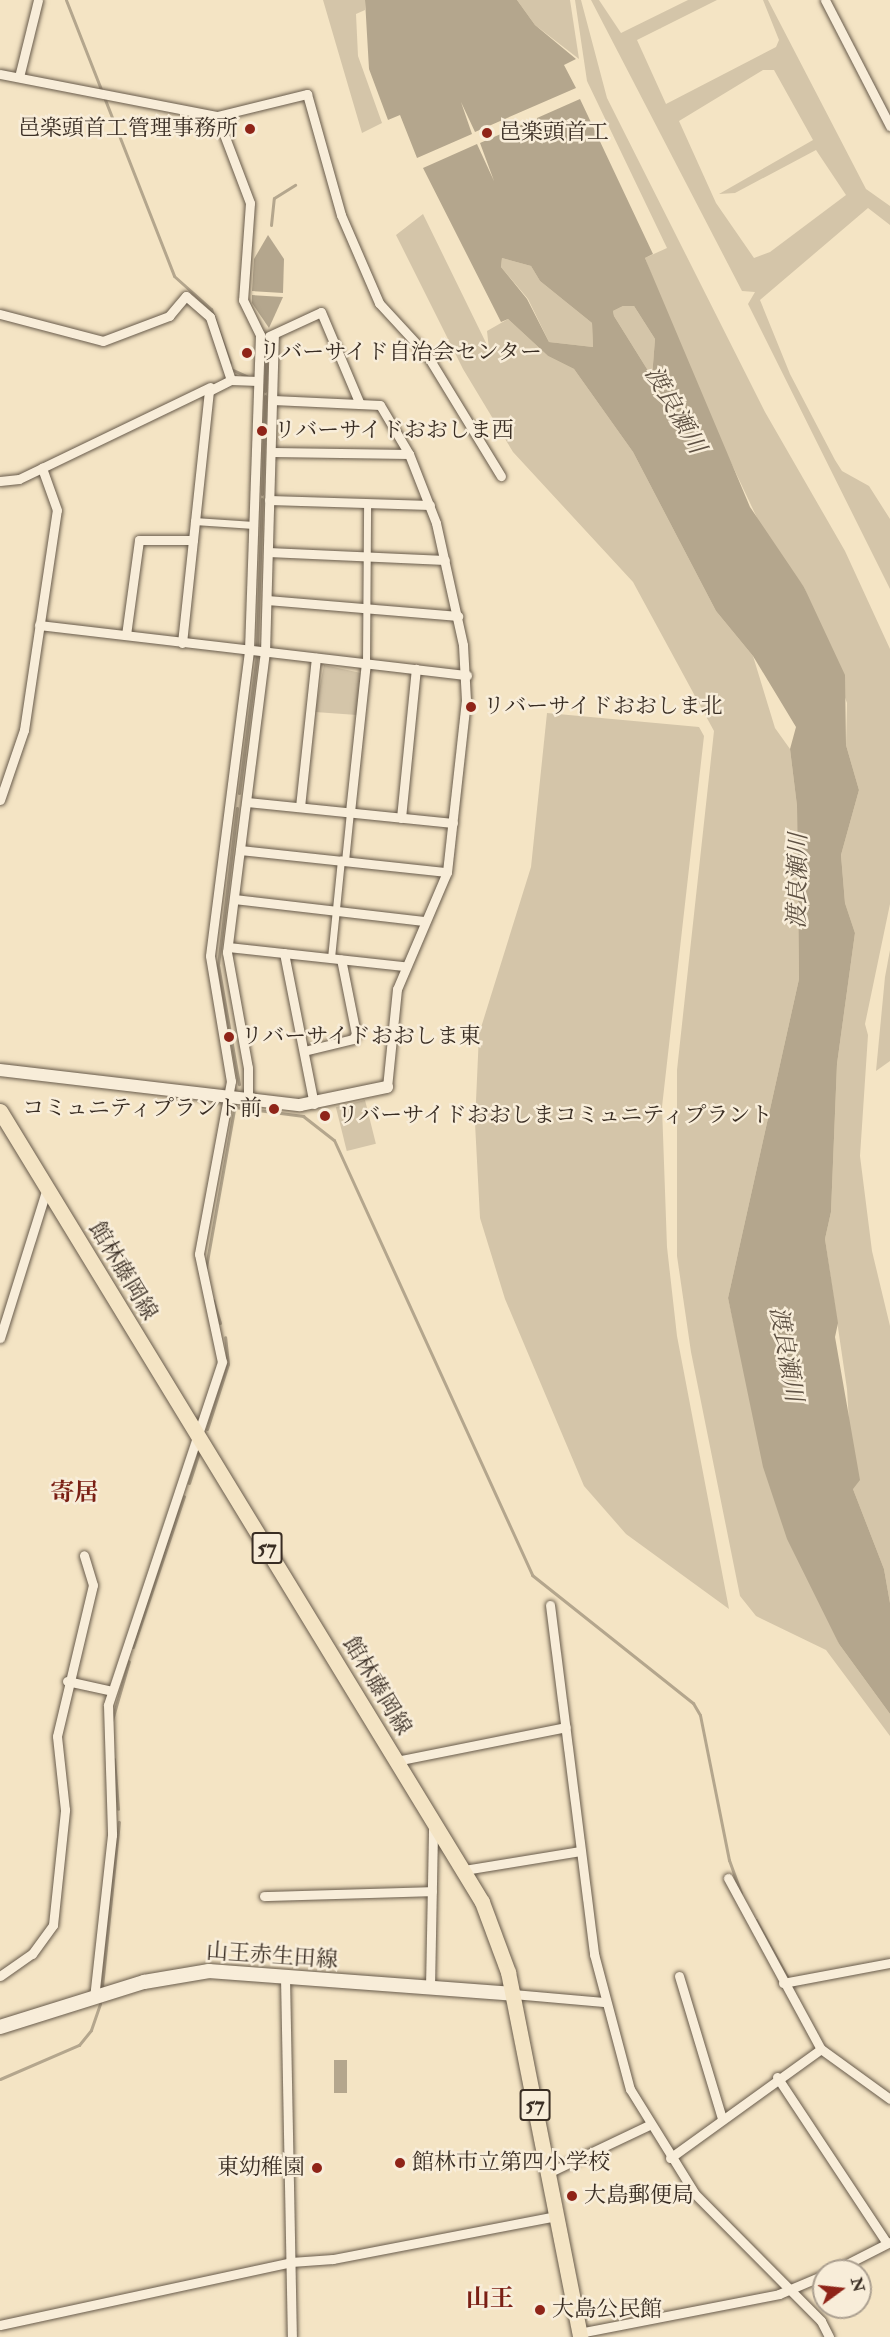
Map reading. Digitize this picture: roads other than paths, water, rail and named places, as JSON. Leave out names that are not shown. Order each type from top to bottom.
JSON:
[{"type":"main road","name":"館林藤岡線","points":[[0,1111],[464,1870],[492,1924],[513,1994],[580,2335]]},
{"type":"main road","name":"山王赤生田線","points":[[0,2027],[94,1997],[190,1972],[513,1994]]},
{"type":"street","points":[[19,77],[38,0]]},
{"type":"street","points":[[825,0],[890,126]]},
{"type":"street","points":[[0,74],[216,116],[307,94],[341,215],[379,303],[428,355],[501,476]]},
{"type":"street","points":[[94,1997],[112,1835],[106,1730],[112,1691],[222,1362],[199,1254],[229,1097],[231,1071],[210,956],[249,651],[260,335],[243,300],[250,203],[216,116]]},
{"type":"street","points":[[0,314],[103,341],[169,316],[186,296],[210,317],[231,380]]},
{"type":"street","points":[[260,335],[274,336],[321,312],[359,402]]},
{"type":"street","points":[[248,1100],[248,1068],[228,974],[228,947],[265,653],[274,336]]},
{"type":"street","points":[[0,480],[19,479],[210,387],[231,380],[258,381]]},
{"type":"street","points":[[182,643],[210,387]]},
{"type":"street","points":[[0,1070],[248,1100],[314,1104],[387,1087],[390,1029],[404,966],[447,872],[467,675],[458,616],[430,506],[409,454],[380,405],[359,402],[273,400]]},
{"type":"street","points":[[272,452],[409,454]]},
{"type":"street","points":[[0,800],[22,736],[57,510],[42,468]]},
{"type":"street","points":[[270,500],[430,506]]},
{"type":"street","points":[[304,1051],[353,1039],[356,1034],[336,959],[336,909],[350,812],[366,663],[369,556],[367,504]]},
{"type":"street","points":[[194,521],[254,525]]},
{"type":"street","points":[[126,636],[139,540],[193,540]]},
{"type":"street","points":[[268,552],[445,560]]},
{"type":"street","points":[[267,600],[458,616]]},
{"type":"street","points":[[39,625],[467,675]]},
{"type":"street","points":[[300,807],[316,658]]},
{"type":"street","points":[[401,818],[416,669]]},
{"type":"street","points":[[247,802],[453,824]]},
{"type":"street","points":[[240,850],[447,872]]},
{"type":"street","points":[[234,899],[424,921]]},
{"type":"street","points":[[228,947],[404,966]]},
{"type":"street","points":[[284,953],[314,1104]]},
{"type":"street","points":[[0,1338],[47,1188]]},
{"type":"street","points":[[0,1976],[32,1954],[53,1925],[65,1810],[57,1736],[67,1681],[85,1634],[93,1585],[84,1555]]},
{"type":"street","points":[[550,1605],[580,1851],[604,2002],[630,2089],[670,2158],[714,2215],[821,2321],[829,2337]]},
{"type":"street","points":[[67,1681],[112,1691]]},
{"type":"street","points":[[396,1761],[566,1727]]},
{"type":"street","points":[[430,1988],[433,1820]]},
{"type":"street","points":[[464,1870],[580,1851]]},
{"type":"street","points":[[728,1878],[783,1983],[821,2049],[890,2099]]},
{"type":"street","points":[[264,1896],[432,1891]]},
{"type":"street","points":[[783,1983],[890,1963]]},
{"type":"street","points":[[679,1976],[722,2118]]},
{"type":"street","points":[[285,1977],[292,2337]]},
{"type":"street","points":[[513,1994],[604,2002]]},
{"type":"street","points":[[670,2158],[777,2078],[821,2049]]},
{"type":"street","points":[[777,2078],[888,2243],[856,2259]]},
{"type":"street","points":[[548,2173],[651,2124]]},
{"type":"street","points":[[0,2325],[291,2262],[333,2259],[556,2216]]},
{"type":"street","points":[[580,2335],[791,2291],[812,2281]]},
{"type":"water","points":[[365,0],[517,0],[535,25],[576,59],[564,65],[576,88],[475,132],[461,102],[472,134],[417,158],[400,115],[388,120],[369,69]]},
{"type":"water","name":"渡良瀬川","points":[[580,99],[653,254],[645,258],[750,507],[804,587],[845,675],[846,745],[859,790],[841,855],[845,903],[855,933],[837,1064],[831,1212],[825,1239],[838,1323],[835,1337],[860,1480],[853,1489],[884,1569],[890,1603],[890,1714],[839,1644],[787,1539],[763,1467],[728,1298],[799,979],[797,806],[790,749],[796,727],[753,656],[716,611],[633,452],[574,369],[548,356],[508,319],[501,322],[423,168],[477,144],[494,181],[480,143],[533,120],[542,131],[537,118]],"holes":[[[502,258],[531,266],[540,281],[592,323],[593,347],[549,342],[527,299],[501,267]],[[623,306],[634,306],[655,339],[652,377],[614,316],[613,311]]]},
{"type":"water","points":[[268,235],[284,259],[283,293],[252,291],[254,259]]},
{"type":"water","points":[[252,295],[283,297],[269,328],[252,303]]},
{"type":"water","points":[[334,2060],[347,2060],[347,2093],[334,2093]]},
{"type":"waterway","points":[[66,0],[174,276],[211,309],[230,363]]},
{"type":"waterway","points":[[271,225],[274,198],[295,185]]},
{"type":"waterway","points":[[265,391],[267,338]]},
{"type":"waterway","points":[[231,369],[252,379]]},
{"type":"waterway","points":[[262,494],[265,396]]},
{"type":"waterway","points":[[257,646],[262,499]]},
{"type":"waterway","points":[[239,793],[257,654]]},
{"type":"waterway","points":[[237,808],[218,965],[239,1084]]},
{"type":"waterway","points":[[206,1267],[235,1104]]},
{"type":"waterway","points":[[234,1107],[303,1116],[334,1140],[532,1575],[693,1703],[700,1715],[729,1860],[741,1893]]},
{"type":"waterway","points":[[213,1300],[220,1323]]},
{"type":"waterway","points":[[207,1429],[228,1364],[225,1337]]},
{"type":"waterway","points":[[189,1483],[200,1449]]},
{"type":"waterway","points":[[133,1647],[184,1496]]},
{"type":"waterway","points":[[112,1720],[129,1661]]},
{"type":"waterway","points":[[114,1759],[118,1809]]},
{"type":"waterway","points":[[102,1986],[119,1822]]},
{"type":"waterway","points":[[756,1920],[789,1980]]},
{"type":"waterway","points":[[0,2079],[79,2045],[91,2030],[100,2004]]},
{"type":"place","name":"邑楽頭首工管理事務所","points":[[250,129]]},
{"type":"place","name":"邑楽頭首工","points":[[487,133]]},
{"type":"place","name":"リバーサイド自治会センター","points":[[247,353]]},
{"type":"place","name":"リバーサイドおおしま西","points":[[262,431]]},
{"type":"place","name":"リバーサイドおおしま北","points":[[471,707]]},
{"type":"place","name":"リバーサイドおおしま東","points":[[229,1037]]},
{"type":"place","name":"コミュニティプラント前","points":[[274,1109]]},
{"type":"place","name":"リバーサイドおおしまコミュニティプラント","points":[[325,1116]]},
{"type":"place","name":"館林市立第四小学校","points":[[400,2163]]},
{"type":"place","name":"東幼稚園","points":[[317,2168]]},
{"type":"place","name":"大島郵便局","points":[[572,2196]]},
{"type":"place","name":"大島公民館","points":[[540,2310]]},
{"type":"district","name":"寄居","points":[[74,1493]]},
{"type":"district","name":"山王","points":[[490,2299]]}]
